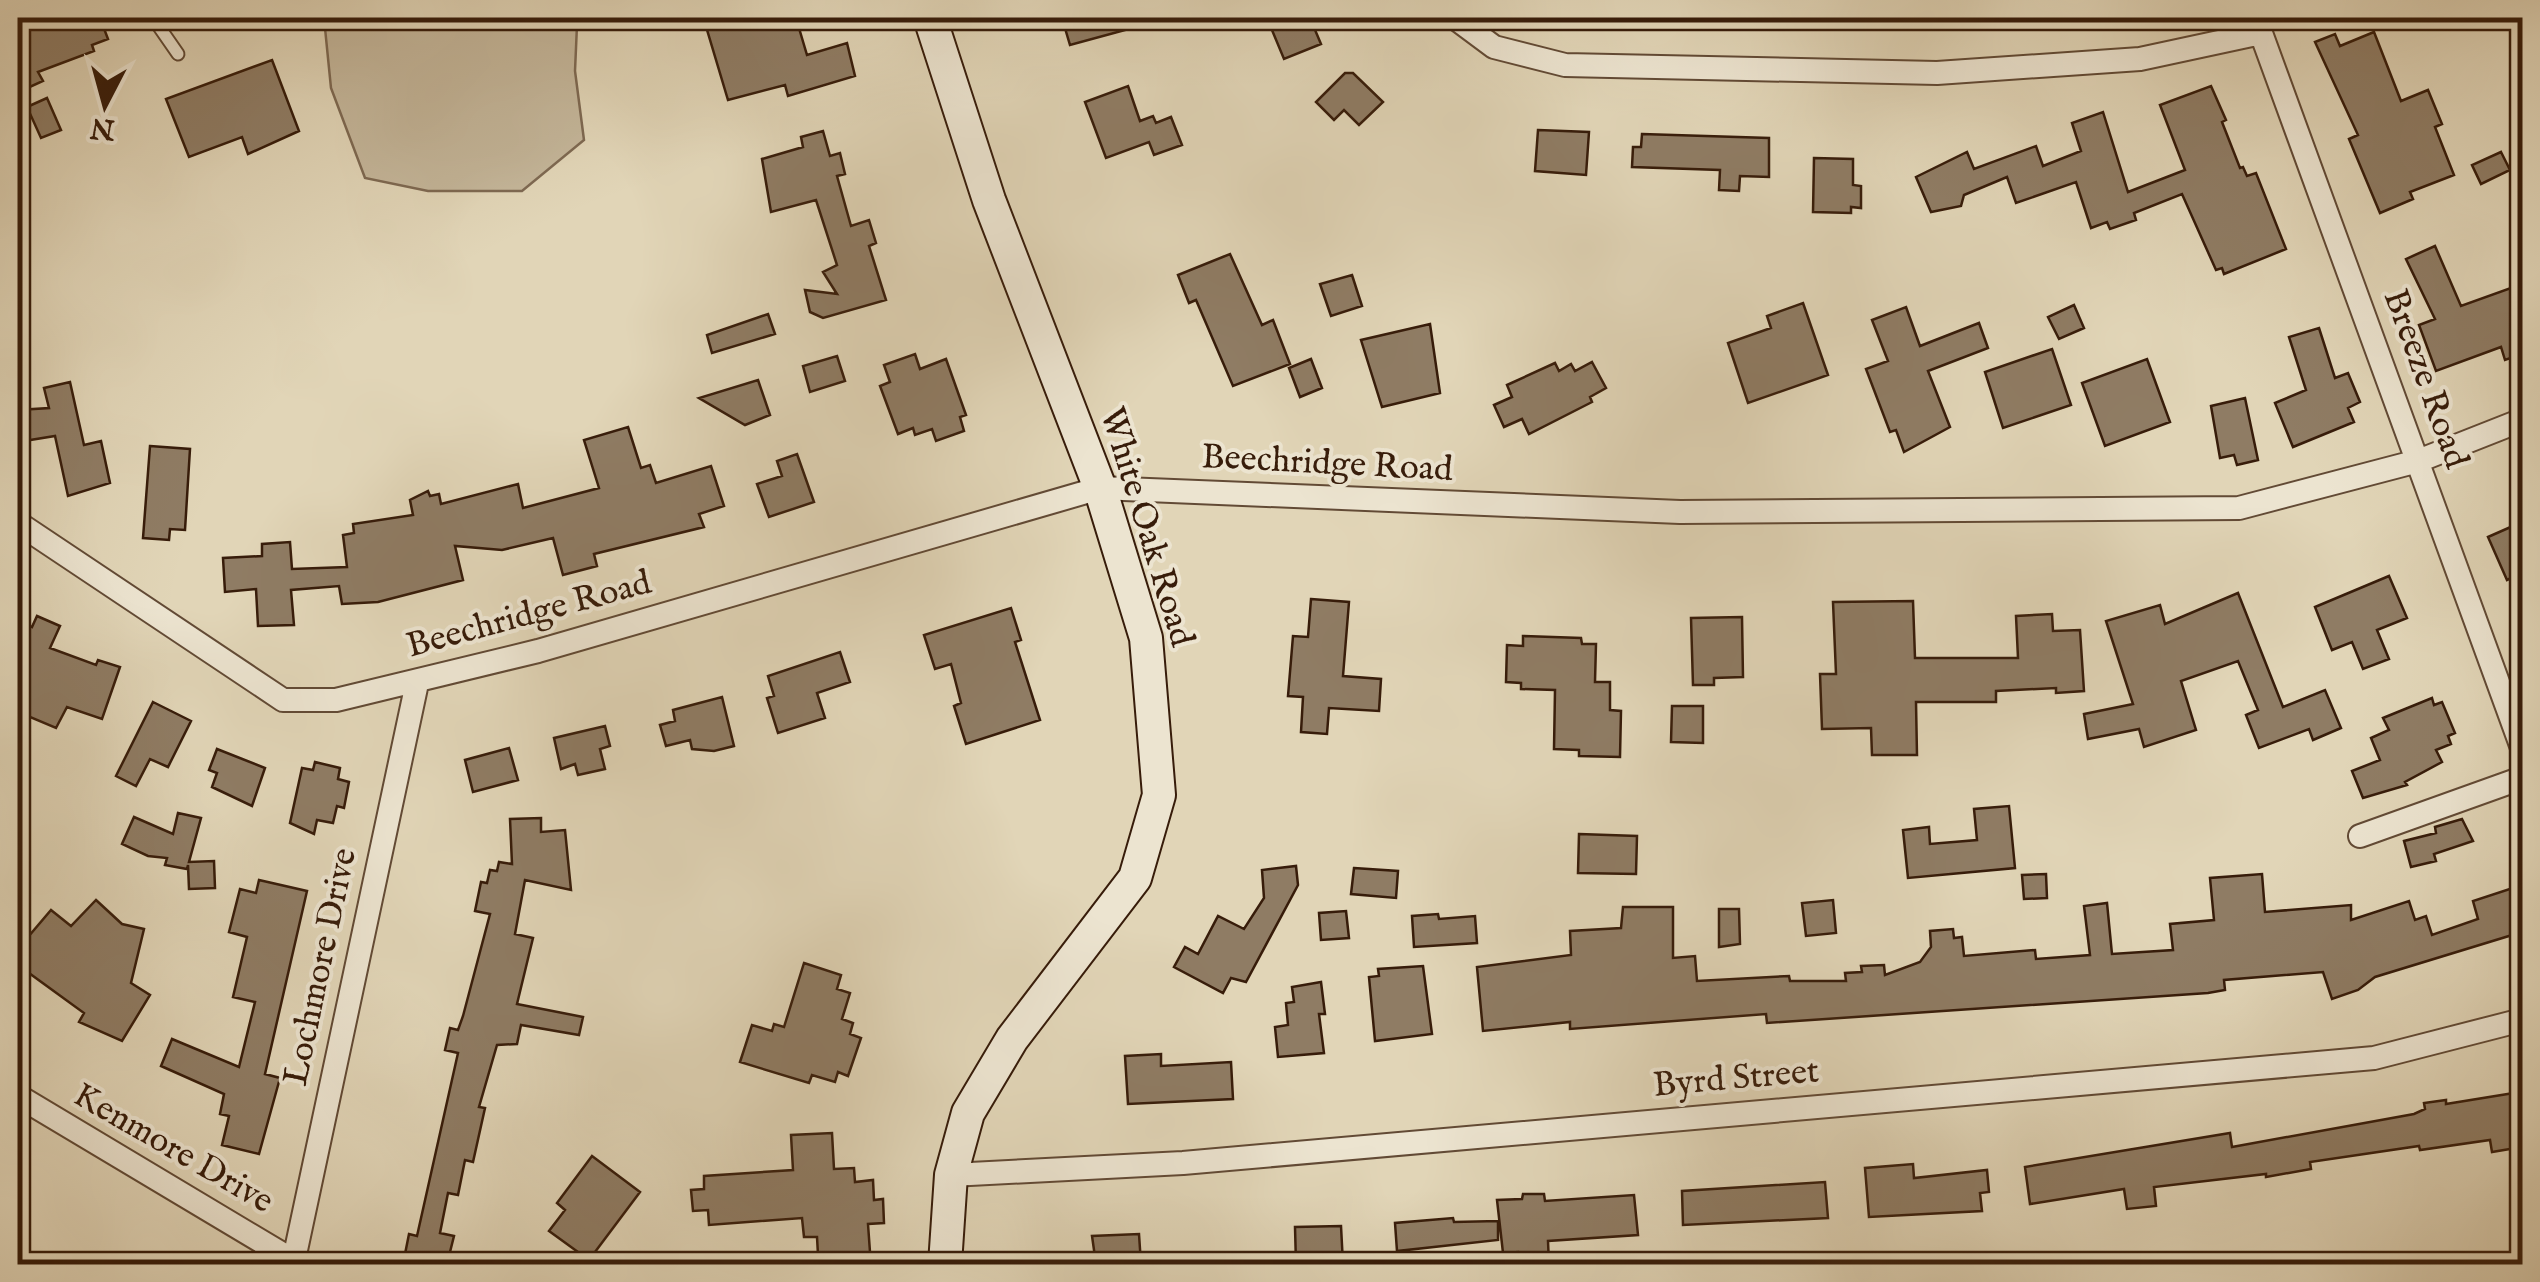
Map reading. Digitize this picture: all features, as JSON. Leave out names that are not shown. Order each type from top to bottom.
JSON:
[{"type":"street","name":"White Oak Road","points":[[930,18],[988,200],[1100,488],[1146,638],[1159,795],[1135,878],[1012,1039],[968,1114],[951,1175],[946,1264]]},
{"type":"street","name":"Breeze Road","points":[[1455,18],[1494,48],[1565,65],[1937,73],[2140,58],[2261,33],[2522,748]]},
{"type":"street","name":"Beechridge Road","points":[[18,523],[283,700],[336,700],[417,683],[1100,488],[1658,512],[2155,512],[2239,508],[2418,461],[2522,420]]},
{"type":"street","name":"Lochmore Drive","points":[[294,1263],[417,683]]},
{"type":"street","points":[[2360,836],[2522,778]]},
{"type":"street","name":"Byrd Street","points":[[951,1175],[1183,1163],[2374,1058],[2522,1020]]},
{"type":"street","name":"Kenmore Drive","points":[[18,1096],[294,1263]]},
{"type":"lane","points":[[153,18],[178,54]]},
{"type":"shaded area","points":[[324,18],[588,18],[577,25],[575,71],[584,140],[522,191],[428,191],[365,178],[331,88]]},
{"type":"building","points":[[53,18],[100,18],[108,39],[92,45],[94,51],[38,72],[43,81],[23,90],[18,79],[18,28],[20,33]]},
{"type":"building","points":[[722,18],[796,18],[807,55],[847,43],[855,76],[788,96],[785,85],[728,100],[705,23]]},
{"type":"building","points":[[1062,18],[1147,18],[1147,24],[1070,45]]},
{"type":"building","points":[[1267,18],[1310,18],[1321,44],[1284,59]]},
{"type":"building","points":[[2374,32],[2401,101],[2428,90],[2442,124],[2435,127],[2454,175],[2410,192],[2413,199],[2380,213],[2349,139],[2358,135],[2315,42],[2335,34],[2340,46]]},
{"type":"building","points":[[272,60],[299,131],[248,154],[242,137],[189,157],[166,99]]},
{"type":"building","points":[[1345,73],[1353,73],[1383,102],[1359,125],[1344,110],[1334,120],[1316,102]]},
{"type":"building","points":[[1128,86],[1140,121],[1153,116],[1156,123],[1171,117],[1182,145],[1154,155],[1149,142],[1106,158],[1085,102]]},
{"type":"building","points":[[2211,86],[2240,168],[2247,176],[2256,173],[2286,249],[2224,274],[2222,268],[2216,270],[2182,194],[2134,213],[2136,220],[2110,229],[2107,222],[2091,228],[2076,182],[2016,203],[2007,177],[1964,195],[1961,206],[1931,212],[1916,177],[1967,152],[1974,169],[2036,146],[2043,166],[2081,151],[2072,123],[2103,112],[2128,192],[2185,170],[2160,105]]},
{"type":"building","points":[[47,98],[61,130],[41,138],[27,107]]},
{"type":"building","points":[[1538,130],[1589,132],[1586,175],[1535,171]]},
{"type":"building","points":[[823,131],[830,156],[840,153],[845,174],[837,176],[851,226],[869,220],[876,243],[869,246],[886,300],[823,318],[810,312],[805,290],[837,294],[823,272],[837,265],[816,200],[771,212],[762,159],[803,147],[801,137]]},
{"type":"building","points":[[1642,134],[1769,138],[1769,177],[1740,176],[1739,191],[1719,190],[1720,170],[1632,167],[1633,147],[1641,147]]},
{"type":"building","points":[[2501,152],[2510,170],[2481,184],[2472,165]]},
{"type":"building","points":[[1814,158],[1853,159],[1853,185],[1861,186],[1861,208],[1851,207],[1851,213],[1813,212]]},
{"type":"building","points":[[2435,246],[2461,306],[2522,284],[2522,354],[2505,360],[2501,347],[2436,371],[2419,325],[2435,319],[2406,259]]},
{"type":"building","points":[[1230,254],[1262,325],[1273,320],[1290,364],[1233,386],[1196,300],[1189,303],[1178,275]]},
{"type":"building","points":[[1352,275],[1362,306],[1331,316],[1320,284]]},
{"type":"building","points":[[1803,303],[1828,375],[1748,403],[1728,343],[1771,328],[1767,316]]},
{"type":"building","points":[[2074,305],[2084,328],[2059,339],[2048,317]]},
{"type":"building","points":[[1906,307],[1920,346],[1979,323],[1988,348],[1928,371],[1950,427],[1904,452],[1896,430],[1890,432],[1866,369],[1888,361],[1872,320]]},
{"type":"building","points":[[768,314],[775,334],[712,353],[707,335]]},
{"type":"building","points":[[1430,324],[1440,393],[1382,407],[1361,340]]},
{"type":"building","points":[[2319,328],[2335,378],[2348,373],[2360,402],[2348,408],[2354,422],[2293,447],[2275,403],[2306,390],[2289,337]]},
{"type":"building","points":[[2052,349],[2071,405],[2003,428],[1985,372]]},
{"type":"building","points":[[915,354],[920,369],[946,359],[966,415],[960,417],[964,431],[936,441],[932,429],[915,435],[913,428],[898,434],[880,386],[890,382],[884,365]]},
{"type":"building","points":[[837,356],[845,381],[810,392],[803,366]]},
{"type":"building","points":[[1311,359],[1322,388],[1300,397],[1289,368]]},
{"type":"building","points":[[2147,359],[2170,422],[2105,446],[2082,383]]},
{"type":"building","points":[[1592,362],[1606,388],[1590,397],[1592,402],[1529,434],[1522,419],[1504,427],[1494,405],[1512,397],[1507,385],[1555,363],[1559,371],[1571,364],[1575,371]]},
{"type":"building","points":[[758,380],[770,415],[745,425],[699,398]]},
{"type":"building","points":[[70,382],[84,445],[101,441],[110,483],[68,496],[55,436],[18,442],[18,410],[49,408],[44,388]]},
{"type":"building","points":[[2245,398],[2258,460],[2237,465],[2234,455],[2220,458],[2211,406]]},
{"type":"building","points":[[628,427],[641,468],[650,465],[656,483],[711,466],[724,506],[699,514],[704,527],[594,554],[597,566],[563,575],[553,538],[502,550],[455,546],[463,580],[378,602],[342,604],[339,586],[291,590],[294,625],[258,626],[256,589],[225,592],[223,558],[262,556],[262,544],[290,542],[292,569],[347,567],[343,535],[354,533],[353,524],[413,515],[410,500],[428,491],[430,496],[439,494],[441,504],[518,484],[523,508],[599,488],[584,440]]},
{"type":"building","points":[[150,446],[190,449],[185,530],[170,529],[169,540],[143,538]]},
{"type":"building","points":[[797,454],[814,502],[769,517],[757,484],[782,476],[777,461]]},
{"type":"building","points":[[2522,522],[2522,573],[2507,580],[2488,537]]},
{"type":"building","points":[[2389,576],[2407,618],[2377,630],[2389,659],[2363,669],[2352,642],[2332,650],[2315,607]]},
{"type":"building","points":[[2238,593],[2283,707],[2325,690],[2341,728],[2313,740],[2309,729],[2259,748],[2246,715],[2258,710],[2238,661],[2181,681],[2196,730],[2144,747],[2139,729],[2088,739],[2084,714],[2133,704],[2106,621],[2160,605],[2165,624]]},
{"type":"building","points":[[1311,599],[1349,602],[1343,676],[1381,679],[1379,711],[1329,708],[1327,734],[1301,732],[1303,697],[1288,696],[1293,636],[1308,637]]},
{"type":"building","points":[[1913,601],[1915,658],[2018,658],[2016,616],[2052,614],[2053,631],[2080,630],[2084,691],[1996,691],[1996,702],[1916,702],[1917,755],[1872,755],[1871,728],[1822,729],[1820,674],[1836,674],[1833,602]]},
{"type":"building","points":[[1011,608],[1021,640],[1015,642],[1040,720],[966,744],[954,706],[961,703],[951,664],[935,669],[924,635]]},
{"type":"building","points":[[37,616],[60,626],[50,648],[96,665],[98,660],[120,667],[102,719],[67,707],[56,728],[18,712],[18,620],[32,627]]},
{"type":"building","points":[[1742,617],[1743,677],[1714,678],[1714,685],[1693,685],[1691,618]]},
{"type":"building","points":[[1523,636],[1581,638],[1582,644],[1596,644],[1595,682],[1610,682],[1610,710],[1621,711],[1620,757],[1579,756],[1579,750],[1554,749],[1555,690],[1521,689],[1521,683],[1506,682],[1507,645],[1523,646]]},
{"type":"building","points":[[840,652],[850,682],[817,693],[825,718],[778,733],[767,698],[774,696],[768,676]]},
{"type":"building","points":[[722,697],[734,746],[714,751],[692,749],[690,740],[666,746],[660,725],[675,721],[673,710]]},
{"type":"building","points":[[2432,698],[2434,705],[2442,702],[2455,733],[2448,736],[2451,744],[2436,750],[2442,762],[2405,782],[2407,785],[2363,798],[2352,771],[2380,760],[2371,738],[2389,730],[2383,718]]},
{"type":"building","points":[[153,702],[191,721],[168,767],[150,759],[136,786],[116,776]]},
{"type":"building","points":[[1672,706],[1703,706],[1703,743],[1671,742]]},
{"type":"building","points":[[605,726],[610,746],[600,749],[605,769],[578,775],[575,764],[561,769],[554,738]]},
{"type":"building","points":[[509,748],[518,780],[473,792],[465,760]]},
{"type":"building","points":[[217,749],[265,768],[252,806],[212,787],[217,773],[209,770]]},
{"type":"building","points":[[315,762],[340,768],[338,779],[349,782],[344,808],[337,806],[333,823],[317,820],[314,834],[290,823],[302,768],[313,770]]},
{"type":"building","points":[[2009,806],[2015,868],[1908,878],[1903,830],[1929,827],[1930,844],[1977,840],[1974,809]]},
{"type":"building","points":[[178,813],[201,818],[189,862],[214,861],[215,888],[189,889],[188,865],[187,869],[165,865],[167,858],[148,856],[122,844],[134,817],[173,834]]},
{"type":"building","points":[[541,818],[541,832],[565,830],[571,890],[525,880],[515,934],[533,938],[517,1004],[583,1017],[579,1035],[521,1025],[517,1044],[497,1045],[479,1107],[485,1108],[473,1162],[465,1160],[458,1195],[448,1193],[440,1233],[454,1236],[447,1264],[403,1264],[409,1234],[417,1236],[458,1053],[445,1050],[450,1028],[458,1030],[463,1016],[490,914],[475,911],[481,882],[487,883],[490,870],[497,871],[499,862],[512,864],[510,819]]},
{"type":"building","points":[[2462,819],[2473,841],[2434,854],[2436,861],[2411,867],[2404,841],[2436,833],[2435,827]]},
{"type":"building","points":[[1579,834],[1637,836],[1636,874],[1578,873]]},
{"type":"building","points":[[1296,866],[1298,885],[1246,982],[1231,978],[1223,993],[1174,967],[1185,947],[1198,954],[1218,916],[1244,929],[1264,898],[1262,870]]},
{"type":"building","points":[[1354,868],[1398,871],[1396,898],[1351,894]]},
{"type":"building","points":[[2046,874],[2047,898],[2024,899],[2022,875]]},
{"type":"building","points":[[2262,874],[2265,912],[2351,905],[2351,920],[2409,901],[2415,920],[2426,916],[2432,935],[2478,919],[2473,901],[2522,885],[2522,932],[2375,977],[2358,990],[2332,999],[2323,972],[2224,980],[2225,990],[2208,993],[1767,1023],[1766,1014],[1570,1029],[1570,1022],[1483,1031],[1477,967],[1571,955],[1570,931],[1621,928],[1623,907],[1673,907],[1673,958],[1695,956],[1697,981],[1789,976],[1790,981],[1846,981],[1845,973],[1862,972],[1861,966],[1884,965],[1885,975],[1920,962],[1931,947],[1930,931],[1953,929],[1954,938],[1962,937],[1964,956],[2035,950],[2036,959],[2090,955],[2084,906],[2107,903],[2112,954],[2173,950],[2170,924],[2214,920],[2210,878]]},
{"type":"building","points":[[259,880],[307,891],[265,1074],[280,1078],[259,1154],[222,1145],[229,1116],[220,1114],[224,1094],[161,1066],[172,1039],[239,1067],[255,1002],[233,997],[247,937],[229,932],[240,889],[256,893]]},
{"type":"building","points":[[96,900],[122,924],[144,929],[131,983],[150,995],[122,1041],[79,1022],[84,1013],[18,965],[18,929],[28,937],[51,910],[71,926]]},
{"type":"building","points":[[1833,900],[1836,933],[1806,936],[1802,903]]},
{"type":"building","points":[[1719,909],[1739,909],[1740,944],[1719,947]]},
{"type":"building","points":[[1346,911],[1349,938],[1321,940],[1319,913]]},
{"type":"building","points":[[1438,914],[1439,919],[1475,916],[1477,943],[1414,947],[1412,916]]},
{"type":"building","points":[[804,963],[841,975],[837,989],[850,993],[842,1019],[853,1023],[850,1034],[861,1038],[848,1076],[838,1072],[835,1082],[812,1075],[809,1083],[740,1062],[752,1025],[772,1031],[774,1024],[784,1027]]},
{"type":"building","points":[[1423,966],[1432,1034],[1375,1041],[1369,977],[1379,976],[1378,969]]},
{"type":"building","points":[[1321,982],[1325,1014],[1319,1014],[1324,1053],[1278,1057],[1275,1027],[1288,1025],[1286,1003],[1294,1002],[1292,987]]},
{"type":"building","points":[[1161,1054],[1161,1066],[1231,1062],[1233,1099],[1128,1104],[1125,1056]]},
{"type":"building","points":[[2520,1092],[2522,1147],[2492,1152],[2490,1140],[2420,1150],[2419,1146],[2310,1162],[2311,1169],[2266,1177],[2154,1187],[2156,1206],[2127,1209],[2124,1189],[2030,1204],[2025,1167],[2230,1133],[2232,1147],[2414,1114],[2425,1109],[2424,1103],[2446,1100],[2446,1104]]},
{"type":"building","points":[[832,1133],[834,1169],[854,1168],[855,1182],[873,1180],[874,1200],[883,1199],[884,1223],[868,1224],[870,1252],[818,1255],[817,1237],[804,1237],[802,1218],[709,1225],[708,1210],[693,1211],[691,1190],[704,1189],[704,1176],[793,1170],[791,1135]]},
{"type":"building","points":[[592,1156],[640,1192],[589,1260],[549,1231],[565,1210],[557,1203]]},
{"type":"building","points":[[1913,1164],[1914,1178],[1987,1170],[1989,1192],[1980,1193],[1982,1211],[1869,1217],[1865,1168]]},
{"type":"building","points":[[1825,1182],[1828,1218],[1683,1225],[1682,1191]]},
{"type":"building","points":[[1523,1194],[1544,1194],[1545,1201],[1634,1195],[1638,1235],[1548,1241],[1549,1264],[1518,1264],[1518,1252],[1503,1253],[1497,1200],[1522,1199]]},
{"type":"building","points":[[1453,1218],[1454,1222],[1498,1221],[1498,1240],[1397,1251],[1395,1223]]},
{"type":"building","points":[[1341,1226],[1343,1264],[1296,1264],[1295,1227]]},
{"type":"building","points":[[1139,1234],[1141,1264],[1096,1264],[1092,1236]]}]
